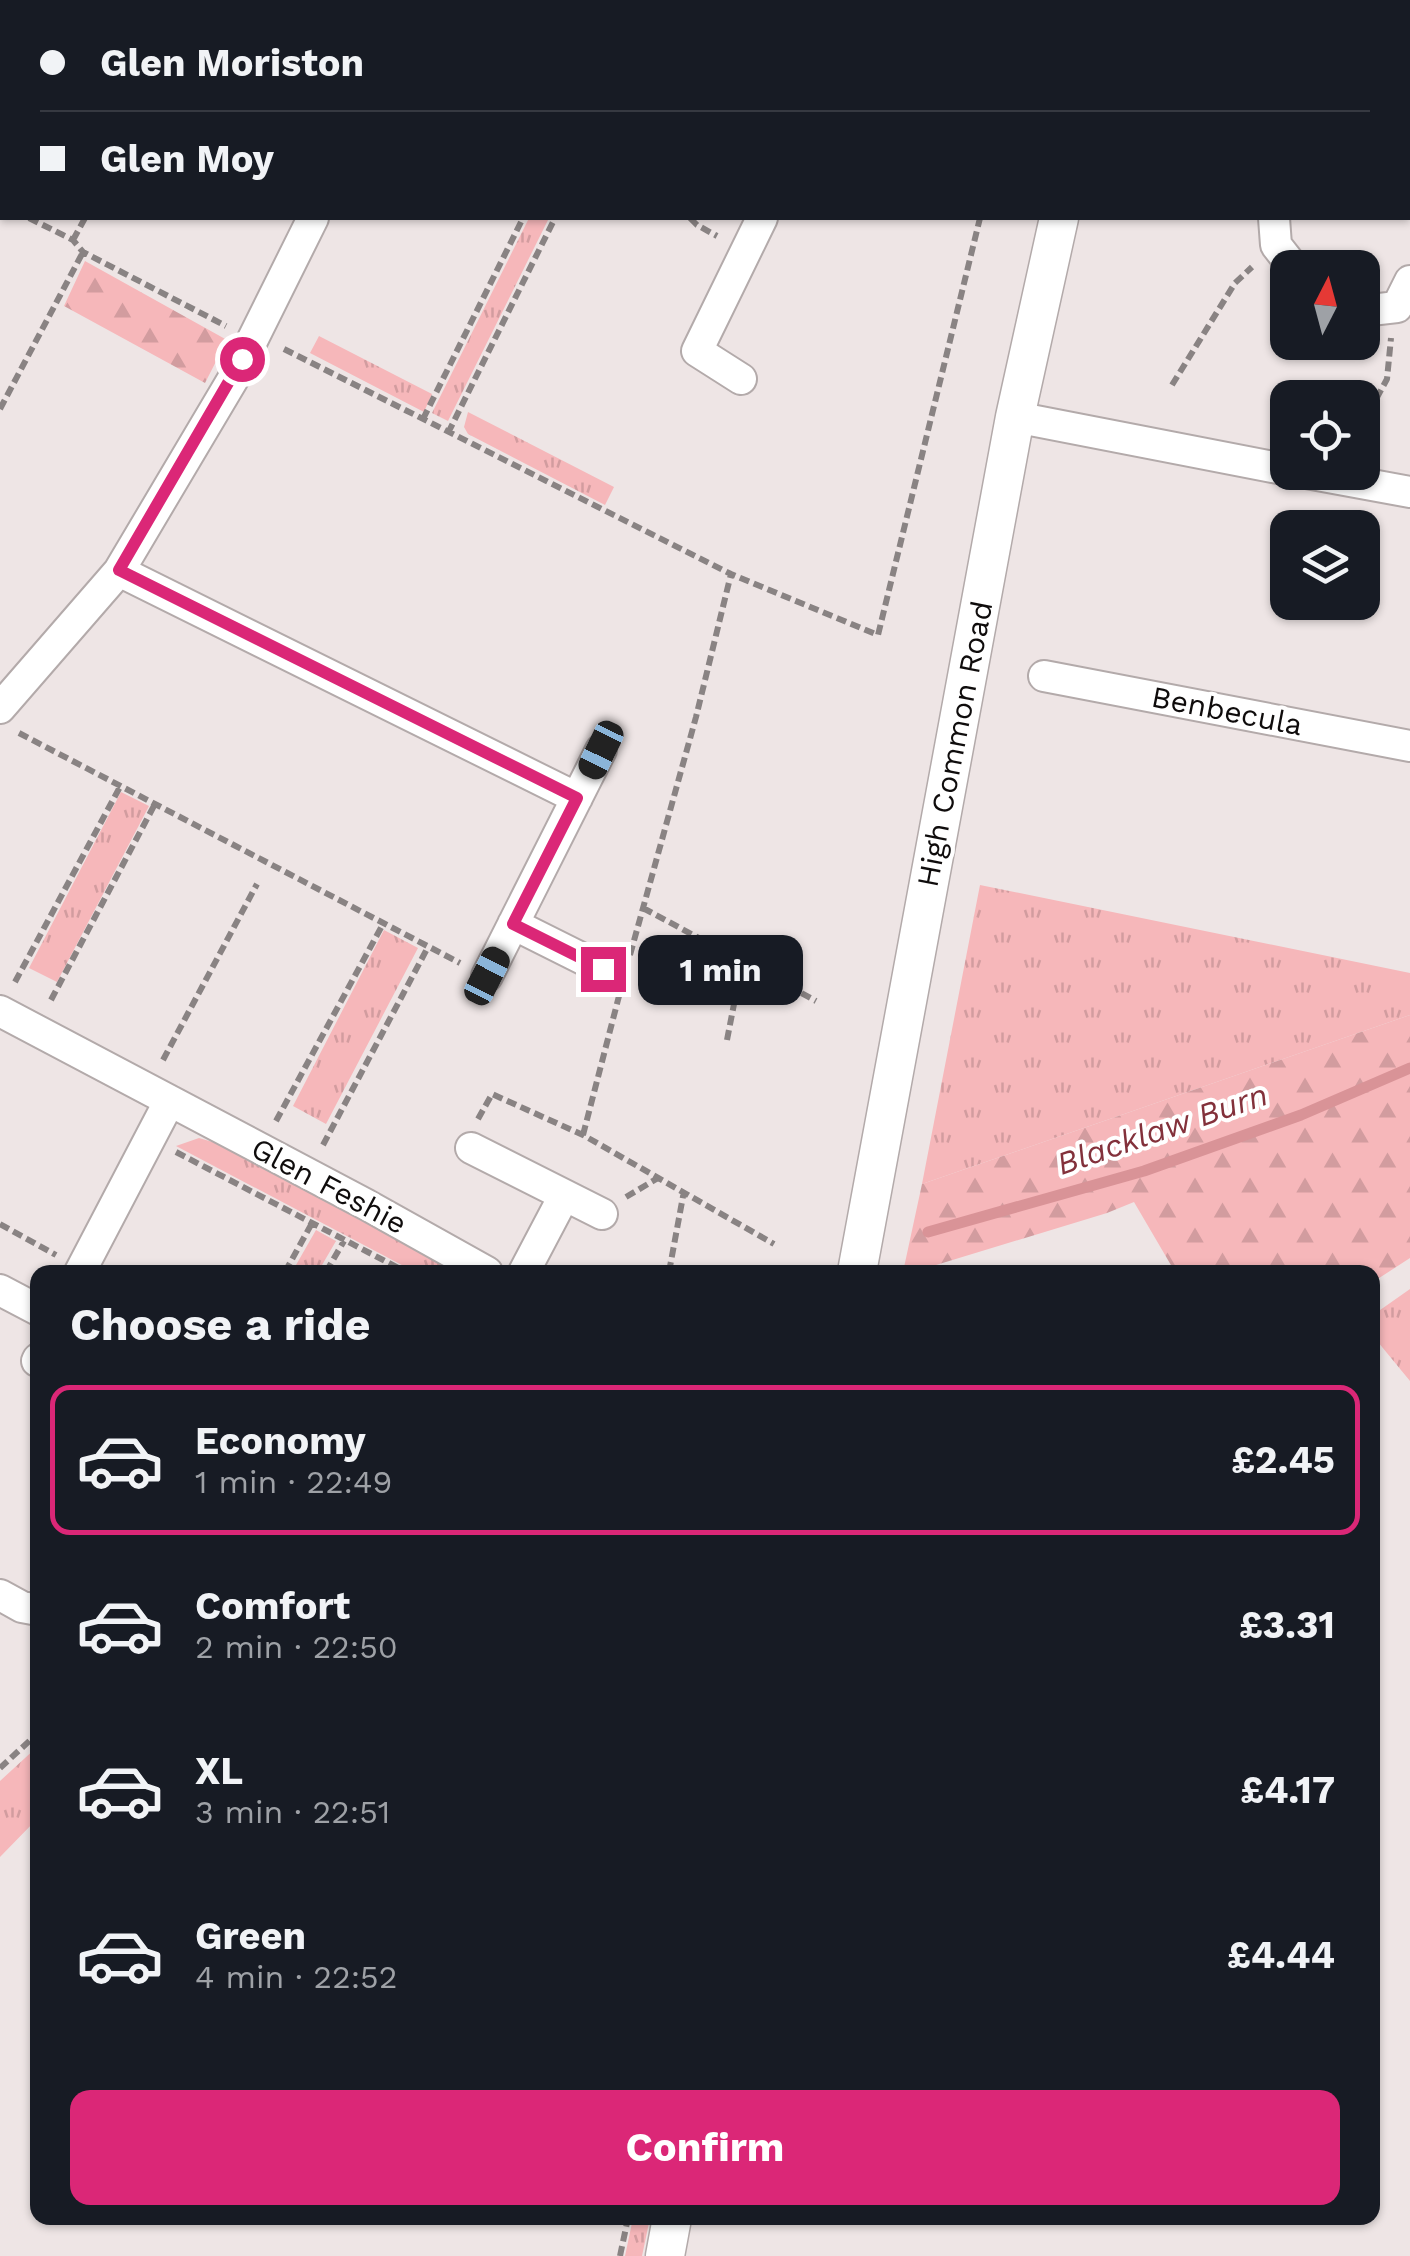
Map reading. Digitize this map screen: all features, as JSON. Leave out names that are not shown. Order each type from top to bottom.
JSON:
[{"type":"street","points":[[5,718],[119,570],[233,379],[312,220]]},
{"type":"street","points":[[741,378],[696,350],[761,220]]},
{"type":"street","name":"High Common Road","points":[[858,1265],[1015,418],[1059,220]]},
{"type":"street","points":[[1380,309],[1397,306],[1410,280]]},
{"type":"street","points":[[1015,418],[1270,467]]},
{"type":"street","points":[[1380,486],[1410,492]]},
{"type":"street","points":[[119,570],[577,798]]},
{"type":"street","name":"Benbecula","points":[[1044,676],[1410,746]]},
{"type":"street","points":[[487,976],[601,750]]},
{"type":"street","points":[[513,924],[618,973]]},
{"type":"street","name":"Glen Feshie","points":[[0,1011],[474,1265]]},
{"type":"street","points":[[84,1265],[150,1138],[158,1096]]},
{"type":"street","points":[[472,1148],[602,1214]]},
{"type":"street","points":[[528,1265],[564,1196]]},
{"type":"street","points":[[0,1290],[30,1306]]},
{"type":"street","points":[[0,1595],[30,1608]]},
{"type":"street","points":[[666,2256],[671,2225]]},
{"type":"path","points":[[33,220],[73,240],[84,252],[251,339],[275,344],[730,574],[878,635],[980,220]]},
{"type":"path","points":[[73,240],[84,220]]},
{"type":"path","points":[[423,420],[523,220]]},
{"type":"path","points":[[448,433],[554,220]]},
{"type":"path","points":[[1172,385],[1235,282],[1281,243]]},
{"type":"path","points":[[0,409],[84,252]]},
{"type":"path","points":[[1380,320],[1390,338],[1388,378],[1380,392]]},
{"type":"path","points":[[583,1136],[618,973],[642,908],[696,717],[730,574]]},
{"type":"path","points":[[5,718],[121,785],[487,976]]},
{"type":"path","points":[[0,1011],[121,785]]},
{"type":"path","points":[[36,1030],[156,802]]},
{"type":"path","points":[[158,1096],[256,884]]},
{"type":"path","points":[[642,908],[816,1001]]},
{"type":"path","points":[[261,1149],[383,924]]},
{"type":"path","points":[[308,1173],[428,947]]},
{"type":"path","points":[[727,1040],[742,964]]},
{"type":"path","points":[[472,1148],[466,1142],[492,1094],[583,1136],[774,1244]]},
{"type":"path","points":[[150,1138],[392,1265]]},
{"type":"path","points":[[670,1265],[684,1191]]},
{"type":"path","points":[[0,1224],[72,1265]]},
{"type":"path","points":[[289,1265],[312,1224]]},
{"type":"path","points":[[330,1265],[344,1241]]},
{"type":"path","points":[[0,1768],[30,1740]]},
{"type":"path","points":[[620,2256],[627,2225]]},
{"type":"green space","points":[[528,220],[548,220],[448,421],[432,413]]},
{"type":"green space","points":[[85,261],[227,340],[205,383],[64,306]]},
{"type":"green space","points":[[319,336],[432,394],[424,412],[310,353]]},
{"type":"green space","points":[[468,412],[614,487],[605,505],[468,434],[464,427]]},
{"type":"green space","points":[[121,792],[149,806],[57,982],[29,968]]},
{"type":"green space","points":[[980,885],[1410,973],[1410,1015],[922,1184]]},
{"type":"green space","points":[[384,930],[418,948],[326,1124],[293,1106]]},
{"type":"green space","points":[[1410,1015],[1410,1258],[1380,1277],[1380,1265],[1171,1265],[1134,1202],[936,1265],[905,1265],[922,1184]]},
{"type":"green space","points":[[199,1138],[216,1143],[444,1265],[402,1265],[176,1146]]},
{"type":"green space","points":[[316,1230],[336,1241],[322,1265],[296,1265]]},
{"type":"green space","points":[[1410,1289],[1410,1381],[1380,1345],[1380,1310]]},
{"type":"green space","points":[[30,1753],[30,1826],[0,1857],[0,1781]]},
{"type":"green space","points":[[632,2225],[649,2225],[642,2256],[625,2256]]},
{"type":"waterway","name":"Blacklaw Burn","points":[[928,1232],[1144,1171],[1301,1115],[1410,1068]]},
{"type":"route","points":[[242,359],[119,570],[577,798],[513,924],[603,969]]}]
